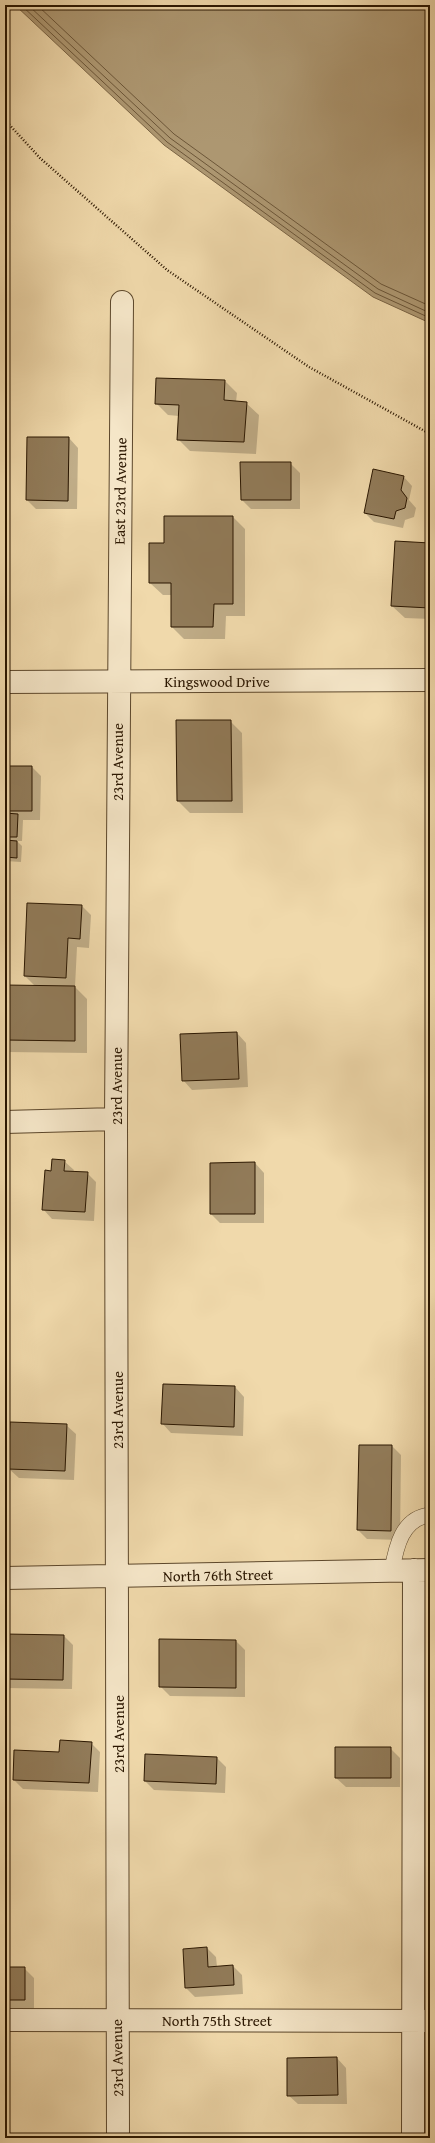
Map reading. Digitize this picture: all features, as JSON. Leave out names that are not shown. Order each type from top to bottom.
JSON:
[{"type":"street","name":"East 23rd Avenue","points":[[118,681],[122,302]]},
{"type":"street","name":"Kingswood Drive","points":[[5,682],[430,680]]},
{"type":"street","name":"23rd Avenue","points":[[118,681],[116,1119],[118,2138]]},
{"type":"street","points":[[5,1122],[116,1119]]},
{"type":"street","points":[[413,2138],[421,2021],[422,1570]]},
{"type":"street","name":"North 76th Street","points":[[5,1578],[422,1570]]},
{"type":"street","name":"North 75th Street","points":[[5,2020],[421,2021]]},
{"type":"lane","points":[[392,1570],[395,1553],[405,1529],[414,1520],[430,1515]]},
{"type":"path","points":[[5,120],[40,158],[167,270],[309,367],[430,434]]},
{"type":"water","points":[[15,5],[430,5],[430,323],[373,297],[164,145]]},
{"type":"building","points":[[156,378],[225,380],[224,400],[247,402],[244,442],[177,440],[179,405],[155,404]]},
{"type":"building","points":[[27,437],[69,437],[68,501],[26,500]]},
{"type":"building","points":[[240,462],[291,462],[291,500],[241,500]]},
{"type":"building","points":[[373,469],[404,476],[401,490],[407,498],[405,508],[396,511],[394,519],[364,513]]},
{"type":"building","points":[[164,516],[233,516],[233,604],[214,604],[213,627],[171,627],[171,583],[149,583],[149,543],[164,543]]},
{"type":"building","points":[[395,541],[430,543],[430,608],[391,606]]},
{"type":"building","points":[[176,720],[231,720],[232,801],[177,801]]},
{"type":"building","points":[[5,766],[32,766],[32,811],[5,811]]},
{"type":"building","points":[[5,813],[18,814],[17,837],[5,837]]},
{"type":"building","points":[[5,840],[17,841],[17,858],[5,857]]},
{"type":"building","points":[[27,903],[82,905],[80,939],[68,938],[66,978],[24,976]]},
{"type":"building","points":[[5,985],[75,986],[75,1041],[5,1040]]},
{"type":"building","points":[[237,1032],[239,1079],[182,1081],[180,1034]]},
{"type":"building","points":[[52,1159],[65,1160],[64,1171],[88,1172],[85,1212],[42,1210],[45,1170],[51,1171]]},
{"type":"building","points":[[255,1162],[255,1214],[210,1214],[210,1163]]},
{"type":"building","points":[[163,1384],[235,1386],[234,1427],[161,1424]]},
{"type":"building","points":[[10,1422],[67,1424],[65,1471],[8,1469]]},
{"type":"building","points":[[359,1445],[392,1445],[391,1531],[357,1530]]},
{"type":"building","points":[[5,1634],[64,1635],[63,1680],[5,1679]]},
{"type":"building","points":[[159,1639],[236,1640],[236,1688],[159,1687]]},
{"type":"building","points":[[60,1740],[92,1742],[89,1783],[13,1780],[14,1750],[59,1752]]},
{"type":"building","points":[[335,1747],[391,1747],[391,1778],[335,1778]]},
{"type":"building","points":[[145,1754],[217,1757],[216,1784],[144,1781]]},
{"type":"building","points":[[207,1947],[208,1967],[233,1965],[234,1985],[185,1988],[183,1949]]},
{"type":"building","points":[[5,1967],[25,1967],[25,2000],[5,2000]]},
{"type":"building","points":[[337,2057],[338,2095],[287,2096],[287,2058]]}]
